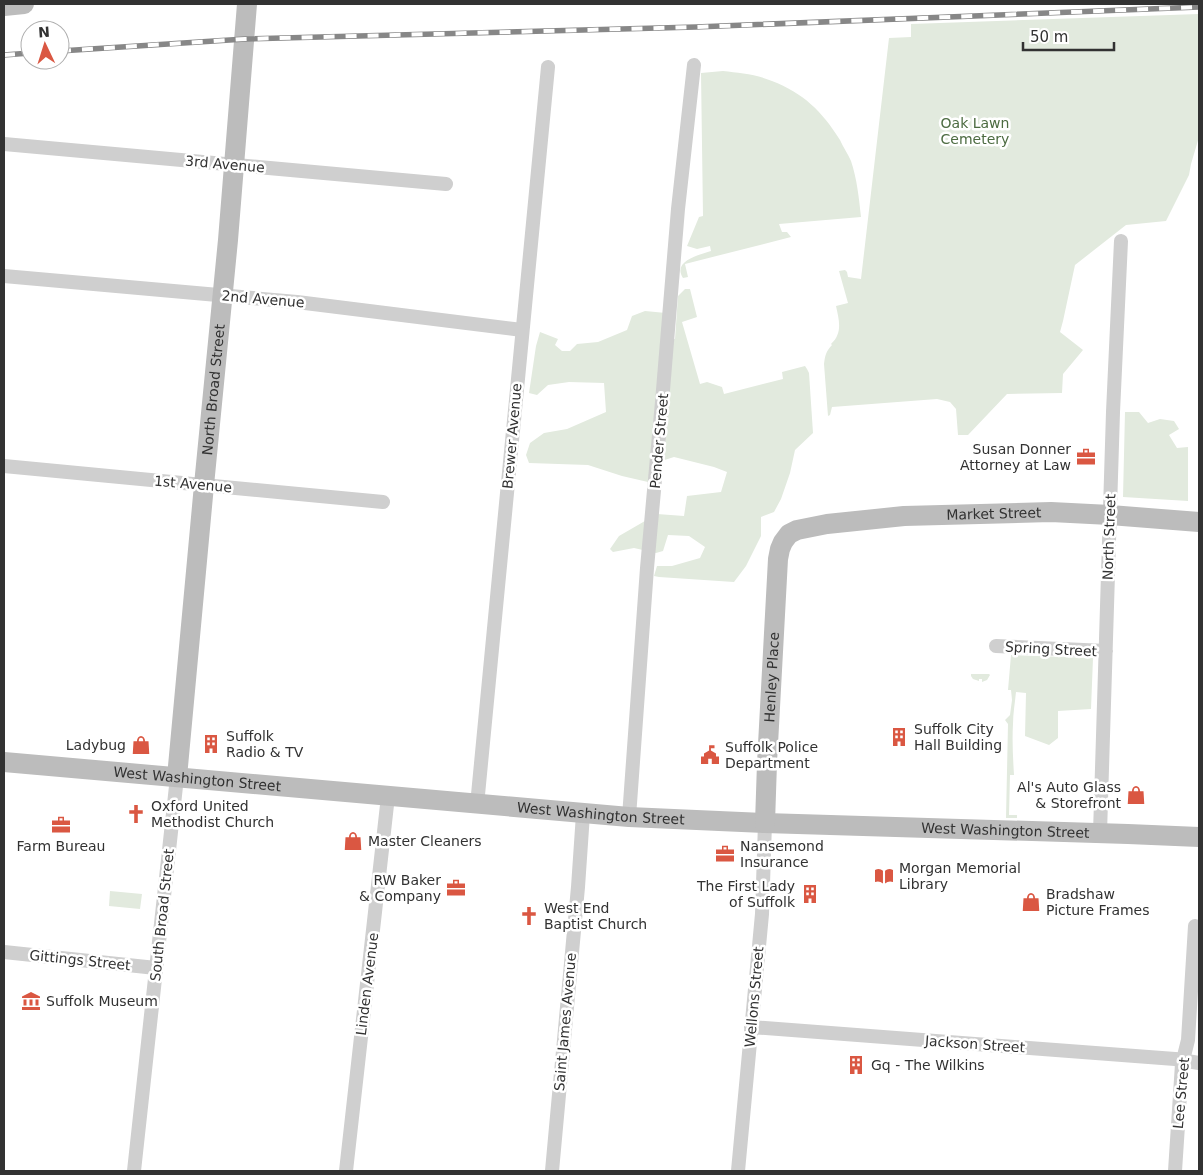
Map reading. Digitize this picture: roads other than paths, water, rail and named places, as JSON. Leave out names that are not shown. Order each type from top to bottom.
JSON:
[{"type":"street","points":[[4,6],[24,4]]},
{"type":"street","name":"North Broad Street","points":[[177,777],[247,4]]},
{"type":"street","name":"Pender Street","points":[[629,817],[647,568],[678,209],[694,65]]},
{"type":"street","name":"Brewer Avenue","points":[[477,804],[548,67]]},
{"type":"street","name":"3rd Avenue","points":[[4,144],[446,184]]},
{"type":"street","name":"North Street","points":[[1100,833],[1113,412],[1121,241]]},
{"type":"street","name":"2nd Avenue","points":[[4,276],[297,302],[522,330]]},
{"type":"street","name":"1st Avenue","points":[[4,466],[383,502]]},
{"type":"street","name":"Market Street","points":[[789,534],[808,527],[904,516],[1051,512],[1199,522]]},
{"type":"street","name":"Henley Place","points":[[765,823],[778,559],[783,542],[789,534]]},
{"type":"street","name":"Spring Street","points":[[996,646],[1106,651]]},
{"type":"street","name":"West Washington Street","points":[[4,762],[629,817],[1199,837]]},
{"type":"street","name":"South Broad Street","points":[[134,1171],[177,777]]},
{"type":"street","name":"Linden Avenue","points":[[346,1171],[388,796]]},
{"type":"street","name":"Saint James Avenue","points":[[552,1171],[583,814]]},
{"type":"street","name":"Wellons Street","points":[[738,1171],[762,914],[765,823]]},
{"type":"street","name":"Lee Street","points":[[1175,1171],[1183,1060],[1188,1040],[1195,926]]},
{"type":"street","name":"Gittings Street","points":[[4,952],[156,968]]},
{"type":"street","name":"Jackson Street","points":[[752,1027],[1183,1060],[1199,1063]]},
{"type":"railway","points":[[70,50],[245,39],[696,27],[1199,7]]},
{"type":"railway","points":[[4,55],[20,54]]},
{"type":"place","name":"Susan Donner Attorney at Law","points":[[1086,457]]},
{"type":"place","name":"Suffolk City Hall Building","points":[[899,737]]},
{"type":"place","name":"Suffolk Radio & TV","points":[[211,744]]},
{"type":"place","name":"Ladybug","points":[[141,745]]},
{"type":"place","name":"Suffolk Police Department","points":[[710,755]]},
{"type":"place","name":"Al's Auto Glass & Storefront","points":[[1136,795]]},
{"type":"place","name":"Oxford United Methodist Church","points":[[136,814]]},
{"type":"place","name":"Farm Bureau","points":[[61,825]]},
{"type":"place","name":"Master Cleaners","points":[[353,841]]},
{"type":"place","name":"Nansemond Insurance","points":[[725,854]]},
{"type":"place","name":"Morgan Memorial Library","points":[[884,876]]},
{"type":"place","name":"RW Baker & Company","points":[[456,888]]},
{"type":"place","name":"The First Lady of Suffolk","points":[[810,894]]},
{"type":"place","name":"Bradshaw Picture Frames","points":[[1031,902]]},
{"type":"place","name":"West End Baptist Church","points":[[529,916]]},
{"type":"place","name":"Suffolk Museum","points":[[31,1001]]},
{"type":"place","name":"Gq - The Wilkins","points":[[856,1065]]},
{"type":"park label","name":"Oak Lawn Cemetery","points":[[975,132]]}]
